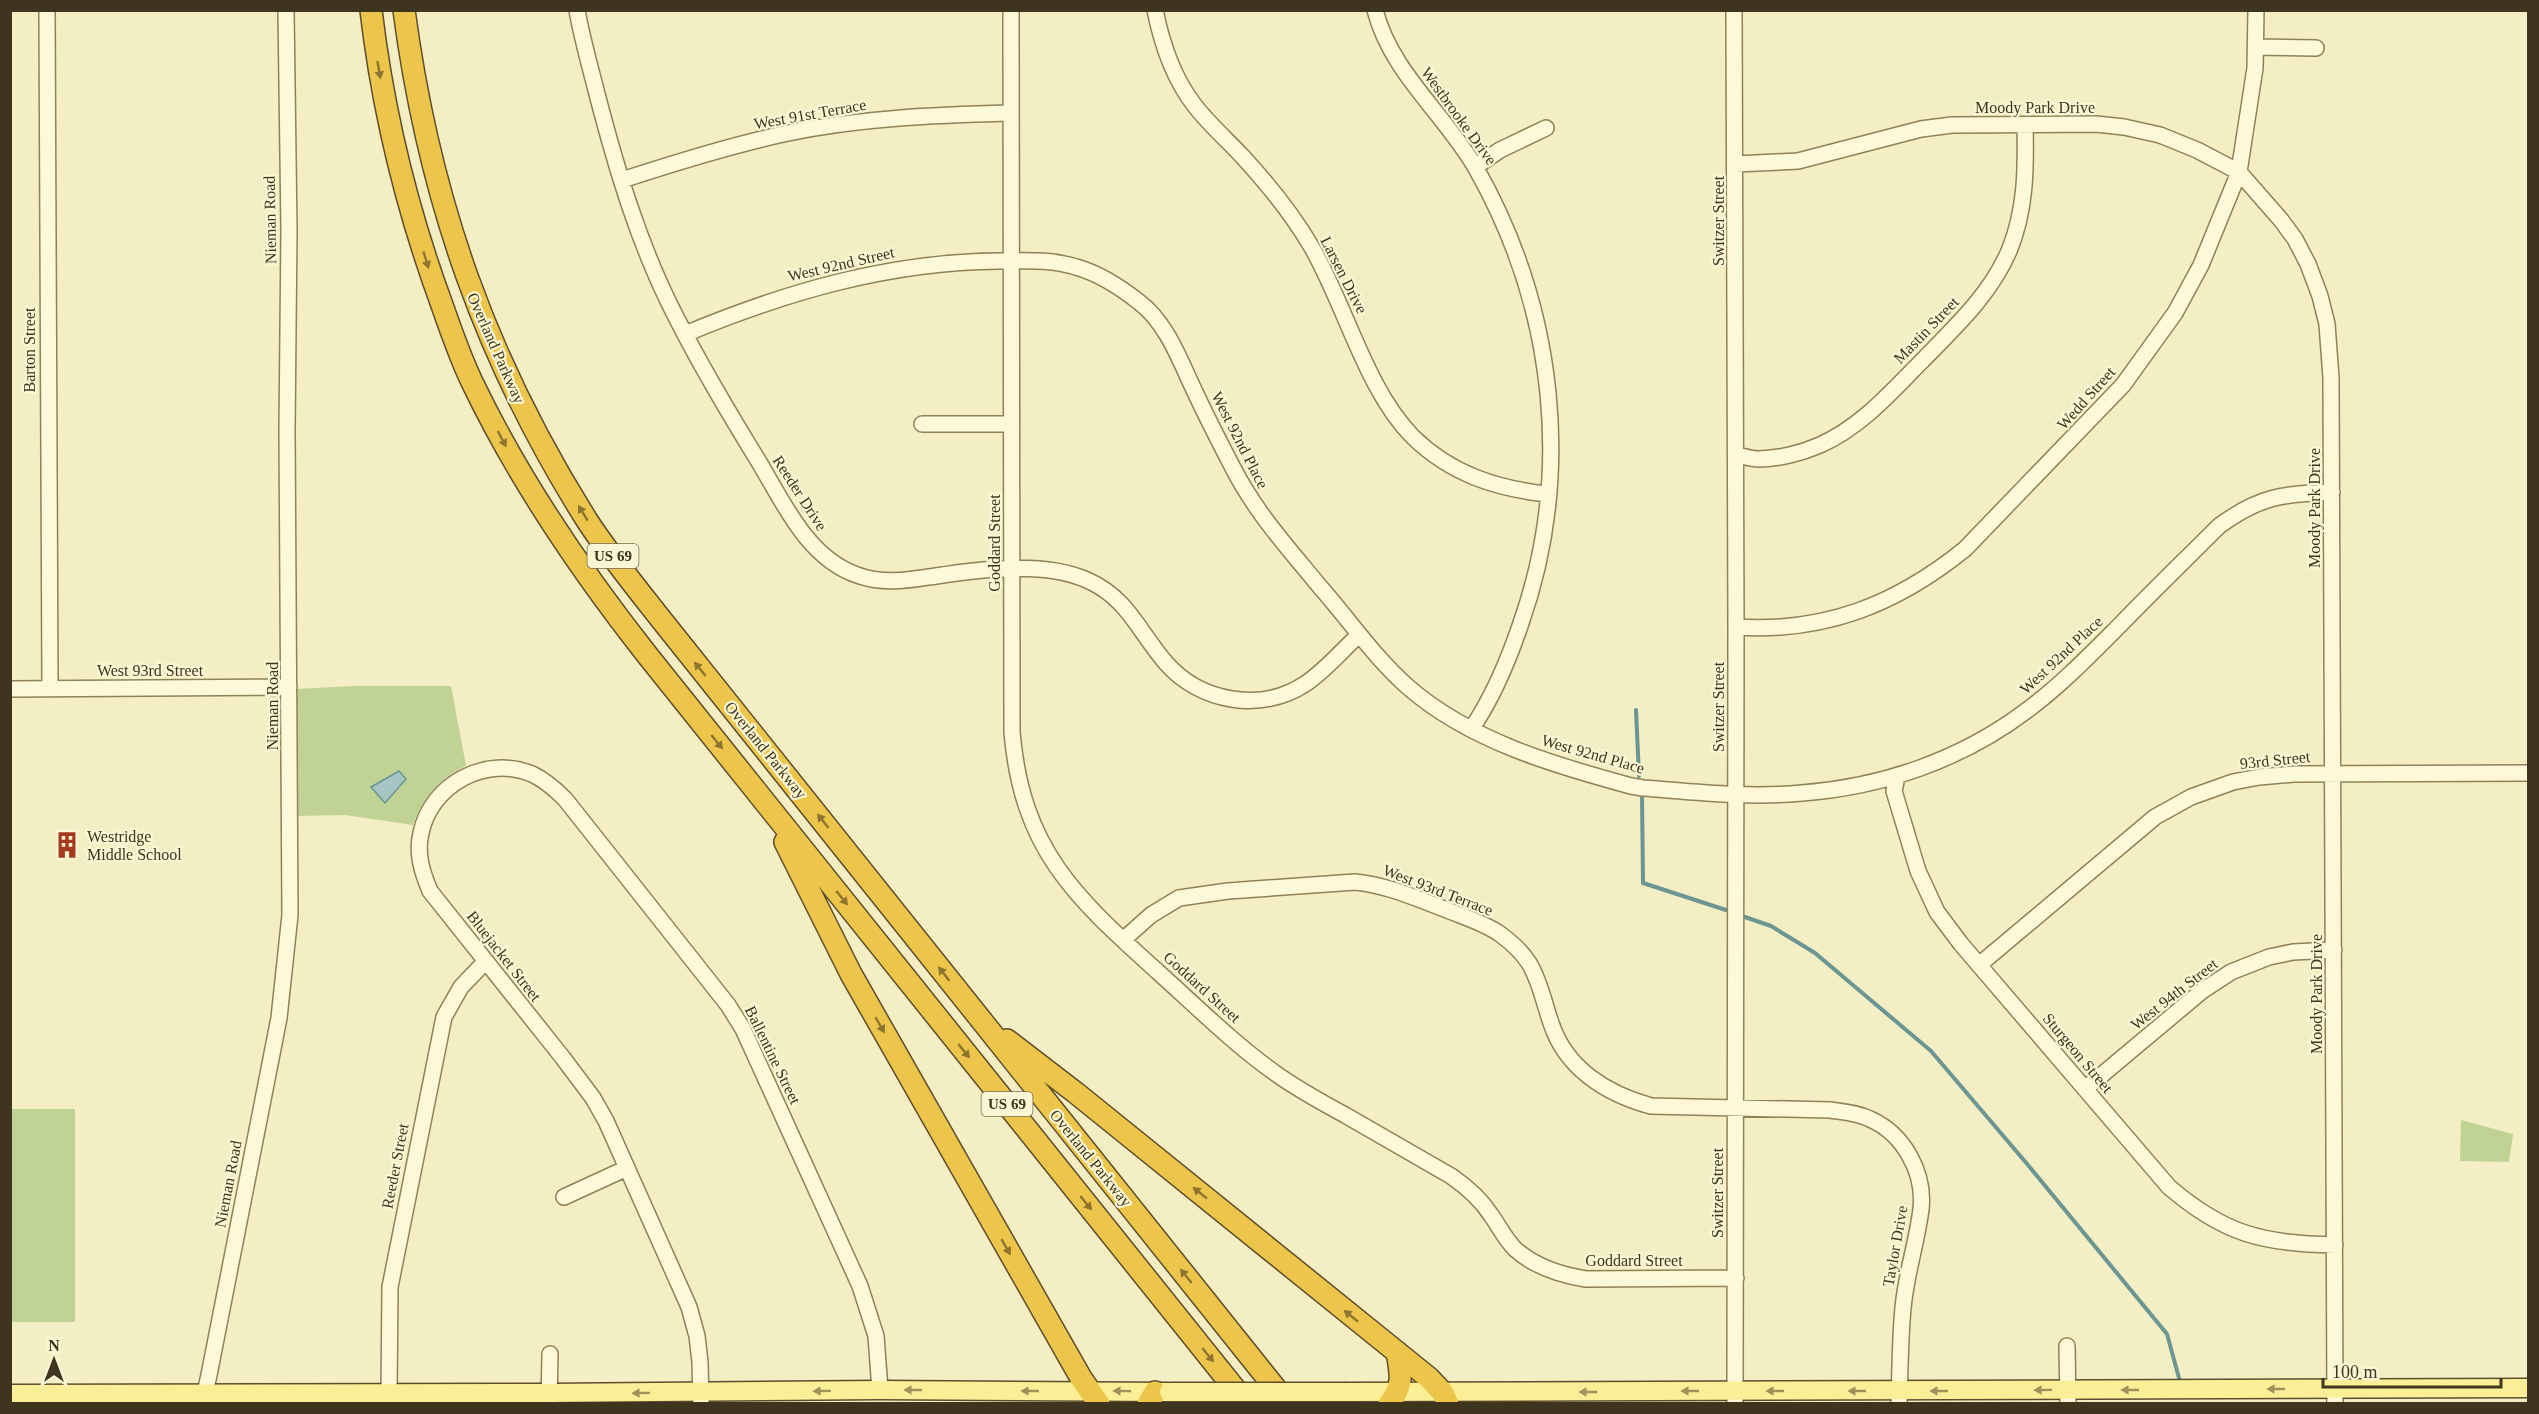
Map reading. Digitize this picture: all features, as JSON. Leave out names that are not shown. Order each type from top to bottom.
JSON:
[{"type":"highway","name":"Overland Parkway","points":[[404,10],[416,96],[428,148],[458,252],[495,351],[519,402],[589,523],[620,566],[980,1020],[1288,1404]]},
{"type":"highway","name":"Overland Parkway","points":[[371,11],[392,139],[429,268],[472,381],[532,491],[602,598],[1247,1404]]},
{"type":"highway","points":[[766,804],[851,974],[1094,1397]]},
{"type":"highway","points":[[980,1020],[1086,1100],[1430,1378],[1446,1398]]},
{"type":"highway","points":[[1393,1398],[1401,1377],[1397,1353]]},
{"type":"main road","points":[[10,1394],[203,1400],[389,1393],[549,1399],[697,1400],[880,1390],[1094,1397],[1346,1392],[1393,1398],[2222,1397],[2335,1396],[2529,1388]]},
{"type":"street","name":"Barton Street","points":[[47,10],[50,688]]},
{"type":"street","name":"Nieman Road","points":[[203,1400],[279,1018],[290,915],[287,431],[289,230],[286,10]]},
{"type":"street","name":"Reeder Drive","points":[[577,10],[599,101],[622,180],[646,250],[685,334],[713,387],[797,523],[812,544],[828,559],[856,575],[895,582],[956,573],[1012,569],[1052,570],[1077,576],[1098,585],[1130,612],[1165,662],[1182,678],[1201,690],[1236,700],[1266,700],[1293,691],[1306,684],[1359,635]]},
{"type":"street","name":"Goddard Street","points":[[1011,10],[1012,732],[1022,795],[1034,826],[1061,874],[1085,904],[1222,1030],[1276,1074],[1451,1176],[1471,1190],[1514,1248],[1529,1260],[1558,1273],[1586,1279],[1736,1278]]},
{"type":"street","name":"Larsen Drive","points":[[1155,10],[1161,40],[1180,83],[1200,112],[1263,181],[1310,244],[1335,292],[1373,378],[1396,417],[1427,450],[1452,468],[1496,486],[1548,494]]},
{"type":"street","name":"Westbrooke Drive","points":[[1375,10],[1380,28],[1404,71],[1440,116],[1475,167],[1508,231],[1527,283],[1546,366],[1552,431],[1552,470],[1544,534],[1528,605],[1507,662],[1472,728]]},
{"type":"street","name":"Switzer Street","points":[[1734,10],[1736,164],[1735,1398]]},
{"type":"street","name":"Wedd Street","points":[[1736,627],[1789,627],[1847,616],[1907,590],[1939,570],[1965,549],[2085,428],[2147,355],[2175,313],[2201,265],[2239,172],[2249,115],[2256,48],[2256,10]]},
{"type":"street","points":[[2256,48],[2316,48]]},
{"type":"street","name":"West 91st Terrace","points":[[622,180],[723,148],[789,133],[905,117],[1010,113]]},
{"type":"street","name":"Moody Park Drive","points":[[1736,164],[1798,161],[1921,129],[1952,125],[2096,124],[2124,127],[2160,135],[2198,150],[2239,172],[2281,220],[2295,239],[2308,264],[2327,324],[2331,360],[2335,1396]]},
{"type":"street","name":"Mastin Street","points":[[1736,455],[1757,459],[1796,453],[1822,444],[1845,432],[1888,395],[1982,297],[2009,250],[2017,226],[2025,176],[2025,125]]},
{"type":"street","points":[[1475,167],[1500,150],[1546,128]]},
{"type":"street","name":"West 92nd Street","points":[[685,334],[742,310],[832,283],[912,267],[1012,261]]},
{"type":"street","name":"West 92nd Place","points":[[1012,261],[1062,263],[1092,273],[1130,295],[1150,312],[1178,355],[1213,431],[1255,508],[1359,635],[1408,687],[1426,701],[1472,728],[1542,760],[1631,786],[1735,794],[1802,793],[1861,785],[1897,777],[1958,752],[1994,732],[2040,701],[2084,662],[2219,526],[2243,508],[2274,497],[2332,492]]},
{"type":"street","points":[[922,424],[1011,423]]},
{"type":"street","name":"West 93rd Street","points":[[10,689],[289,687]]},
{"type":"street","name":"Ballentine Street","points":[[478,771],[496,768],[514,769],[533,774],[552,786],[565,799],[728,1005],[753,1049],[860,1286],[876,1336],[880,1390]]},
{"type":"street","name":"Bluejacket Street","points":[[478,771],[455,782],[436,799],[426,815],[421,832],[419,857],[423,876],[430,891],[593,1098],[689,1307],[697,1336],[700,1362],[697,1400]]},
{"type":"street","name":"93rd Street","points":[[1979,964],[2155,817],[2191,797],[2233,782],[2259,777],[2333,773],[2529,773]]},
{"type":"street","name":"Sturgeon Street","points":[[1897,777],[1893,791],[1924,887],[1937,912],[2169,1187],[2208,1218],[2242,1233],[2264,1239],[2335,1245]]},
{"type":"street","name":"West 93rd Terrace","points":[[1123,940],[1150,915],[1179,898],[1228,891],[1343,883],[1375,884],[1466,917],[1489,927],[1508,940],[1529,963],[1538,981],[1551,1026],[1562,1046],[1588,1076],[1607,1090],[1629,1100],[1652,1106],[1735,1108]]},
{"type":"street","name":"West 94th Street","points":[[2085,1089],[2194,997],[2231,972],[2269,957],[2293,952],[2334,950]]},
{"type":"street","name":"Reeder Street","points":[[389,1393],[389,1307],[392,1274],[444,1017],[460,987],[485,962]]},
{"type":"street","name":"Taylor Drive","points":[[1735,1108],[1851,1113],[1871,1119],[1887,1129],[1912,1161],[1922,1196],[1903,1308],[1899,1397]]},
{"type":"street","points":[[564,1197],[627,1168]]},
{"type":"street","points":[[2067,1346],[2068,1397]]},
{"type":"street","points":[[549,1399],[550,1354]]},
{"type":"green space","points":[[354,686],[451,686],[466,766],[448,776],[433,790],[413,825],[345,815],[295,816],[295,689]]},
{"type":"green space","points":[[11,1109],[75,1109],[75,1322],[11,1322]]},
{"type":"green space","points":[[2461,1120],[2513,1134],[2509,1162],[2460,1161]]},
{"type":"water","points":[[399,771],[406,779],[385,803],[371,787]]},
{"type":"waterway","points":[[1636,710],[1639,776]]},
{"type":"waterway","points":[[1642,794],[1643,883],[1726,910]]},
{"type":"waterway","points":[[1745,917],[1771,926],[1815,953],[1931,1051],[2167,1334],[2179,1378]]},
{"type":"place","name":"Westridge Middle School","points":[[67,845]]}]
